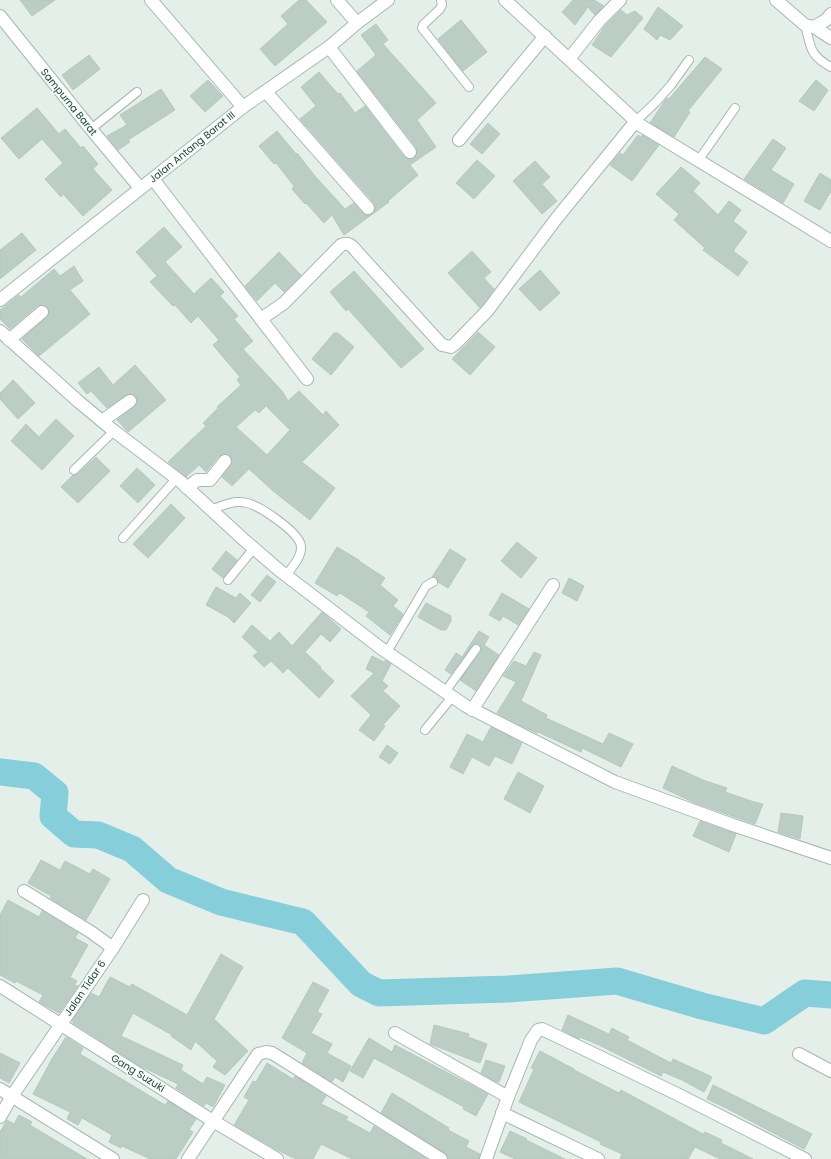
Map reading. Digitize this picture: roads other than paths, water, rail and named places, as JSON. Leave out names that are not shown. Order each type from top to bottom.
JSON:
[{"type":"street","points":[[151,0],[243,107]]},
{"type":"street","points":[[337,0],[357,23]]},
{"type":"street","name":"Jalan Antang Barat III","points":[[0,300],[243,107],[329,46],[388,0]]},
{"type":"street","points":[[506,0],[648,131],[831,241]]},
{"type":"street","points":[[569,59],[599,21],[620,0]]},
{"type":"street","points":[[776,0],[810,26],[831,38]]},
{"type":"street","points":[[810,26],[826,20],[831,14]]},
{"type":"street","name":"Sampurna Barat","points":[[0,16],[140,188]]},
{"type":"street","points":[[459,140],[545,36]]},
{"type":"street","points":[[329,46],[410,152]]},
{"type":"street","points":[[266,92],[368,208]]},
{"type":"street","points":[[261,319],[284,303],[341,245],[347,244],[352,246],[442,345],[451,347],[488,310],[556,219],[636,121]]},
{"type":"street","points":[[153,179],[307,379]]},
{"type":"street","points":[[10,340],[42,312]]},
{"type":"street","points":[[0,331],[79,402],[187,488],[286,576],[387,652],[472,710],[626,787],[831,858]]},
{"type":"street","points":[[102,421],[130,400]]},
{"type":"street","points":[[187,488],[197,480],[210,480],[225,461]]},
{"type":"street","points":[[472,710],[553,585]]},
{"type":"street","points":[[24,892],[91,932],[113,948]]},
{"type":"street","name":"Jalan Tidar 6","points":[[0,1117],[12,1096],[113,948],[142,900]]},
{"type":"street","name":"Gang Suzuki","points":[[0,986],[277,1159]]},
{"type":"street","points":[[486,1159],[508,1097],[531,1040],[538,1030],[542,1029],[677,1094],[805,1159]]},
{"type":"street","points":[[395,1033],[508,1097]]},
{"type":"street","points":[[188,1159],[258,1054],[266,1052],[272,1053],[441,1159]]},
{"type":"street","points":[[799,1054],[831,1071]]},
{"type":"street","points":[[0,1089],[113,1159]]},
{"type":"street","points":[[502,1113],[598,1159]]},
{"type":"lane","points":[[441,0],[442,5],[440,9],[423,25],[422,28],[469,87]]},
{"type":"lane","points":[[810,26],[811,49],[818,58],[831,67]]},
{"type":"lane","points":[[636,121],[671,85],[689,60]]},
{"type":"lane","points":[[91,129],[137,92]]},
{"type":"lane","points":[[698,161],[735,108]]},
{"type":"lane","points":[[74,470],[114,431]]},
{"type":"lane","points":[[123,538],[176,479]]},
{"type":"lane","points":[[211,510],[231,503],[247,503],[260,507],[284,525],[296,537],[301,545],[300,555],[286,576]]},
{"type":"lane","points":[[228,580],[254,548]]},
{"type":"lane","points":[[387,652],[426,586],[432,582]]},
{"type":"lane","points":[[426,730],[476,649]]},
{"type":"waterway","points":[[0,772],[34,776],[55,793],[53,816],[74,834],[98,835],[132,849],[168,880],[221,902],[303,922],[361,984],[379,993],[508,989],[617,981],[702,1006],[764,1021],[805,993],[831,995]]}]
